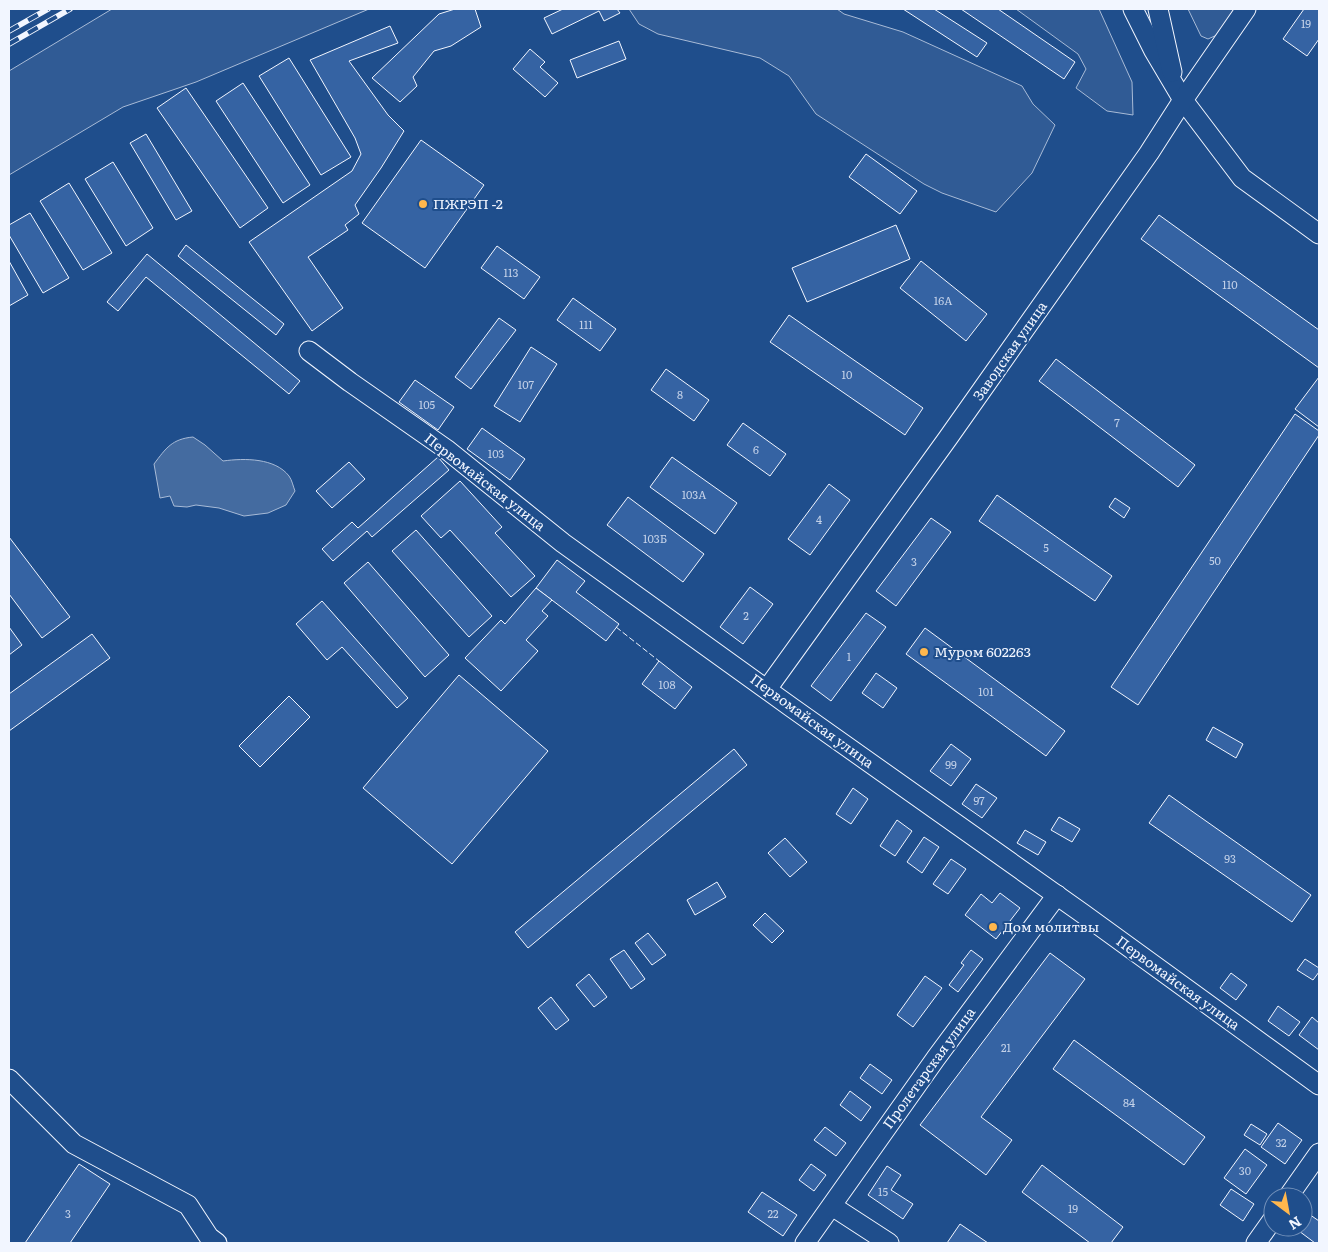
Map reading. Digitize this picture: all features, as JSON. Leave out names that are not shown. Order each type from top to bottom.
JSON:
[{"type":"street","points":[[1158,9],[1179,93]]},
{"type":"street","points":[[1134,12],[1142,21],[1149,22],[1154,18],[1158,9]]},
{"type":"street","name":"Заводская улица","points":[[767,689],[1150,153],[1179,93],[1246,9]]},
{"type":"street","points":[[1134,12],[1179,93],[1242,178],[1319,234]]},
{"type":"street","name":"Первомайская улица","points":[[309,352],[446,449],[563,543],[1057,895],[1319,1085]]},
{"type":"street","name":"Пролетарская улица","points":[[805,1243],[936,1058],[1057,895]]},
{"type":"street","points":[[9,1079],[74,1144],[188,1205],[209,1237],[217,1243]]},
{"type":"street","points":[[1295,1187],[1319,1153]]},
{"type":"street","points":[[832,1206],[889,1243]]},
{"type":"shaded area","points":[[112,9],[369,9],[196,82],[123,107],[9,175],[9,71]]},
{"type":"shaded area","points":[[629,9],[837,9],[844,14],[903,32],[1022,86],[1033,104],[1055,125],[1032,173],[996,212],[942,193],[924,184],[816,114],[789,76],[760,58],[658,34],[639,24]]},
{"type":"shaded area","points":[[1016,9],[1099,9],[1132,82],[1133,115],[1107,111],[1076,88],[1086,69],[1078,54]]},
{"type":"shaded area","points":[[1188,9],[1234,9],[1217,35],[1208,39],[1201,36]]},
{"type":"shaded area","points":[[193,437],[223,461],[250,460],[276,466],[289,476],[295,491],[286,505],[268,513],[244,516],[219,508],[196,505],[187,507],[174,506],[170,496],[160,498],[154,464],[170,445]]},
{"type":"building","points":[[455,9],[475,9],[481,27],[451,46],[434,51],[413,77],[417,86],[400,102],[372,78],[439,14]]},
{"type":"building","points":[[563,9],[617,9],[620,13],[604,21],[599,11],[552,34],[544,18]]},
{"type":"building","points":[[903,9],[934,9],[987,43],[977,57]]},
{"type":"building","points":[[961,9],[998,9],[1075,62],[1064,79]]},
{"type":"building","points":[[1304,9],[1319,9],[1319,39],[1307,56],[1283,39]]},
{"type":"building","points":[[390,26],[398,43],[349,61],[388,115],[404,131],[355,205],[359,214],[345,225],[348,230],[308,257],[343,308],[312,331],[249,242],[352,171],[361,154],[355,138],[310,60]]},
{"type":"building","points":[[619,41],[626,59],[577,78],[570,60]]},
{"type":"building","points":[[530,49],[545,62],[540,67],[558,83],[545,97],[513,69]]},
{"type":"building","points":[[289,58],[351,157],[321,175],[259,76]]},
{"type":"building","points":[[243,83],[310,185],[283,203],[216,101]]},
{"type":"building","points":[[186,88],[268,208],[240,228],[157,108]]},
{"type":"building","points":[[146,134],[192,211],[176,220],[130,143]]},
{"type":"building","name":"ПЖРЭП -2","points":[[421,140],[484,185],[425,268],[362,223]]},
{"type":"building","points":[[866,154],[917,191],[900,214],[849,177]]},
{"type":"building","points":[[113,162],[153,228],[126,246],[85,179]]},
{"type":"building","points":[[69,183],[112,253],[83,270],[40,201]]},
{"type":"building","points":[[30,213],[69,278],[43,293],[9,235],[9,225]]},
{"type":"building","points":[[1159,215],[1319,330],[1319,368],[1141,239]]},
{"type":"building","points":[[896,225],[910,259],[807,302],[792,268]]},
{"type":"building","points":[[186,245],[284,324],[276,335],[178,256]]},
{"type":"building","points":[[497,246],[540,277],[524,299],[481,268]]},
{"type":"building","points":[[147,254],[300,381],[289,394],[146,277],[118,311],[107,302]]},
{"type":"building","points":[[9,261],[28,295],[9,306]]},
{"type":"building","points":[[921,261],[987,314],[966,341],[900,288]]},
{"type":"building","points":[[573,298],[616,329],[600,351],[557,320]]},
{"type":"building","points":[[789,315],[923,408],[905,435],[770,342]]},
{"type":"building","points":[[499,318],[516,330],[471,389],[455,377]]},
{"type":"building","points":[[531,347],[557,364],[520,422],[494,406]]},
{"type":"building","points":[[1056,359],[1195,465],[1178,487],[1039,381]]},
{"type":"building","points":[[666,369],[709,400],[694,421],[651,390]]},
{"type":"building","points":[[1319,377],[1319,427],[1295,409]]},
{"type":"building","points":[[415,380],[454,407],[438,430],[399,402]]},
{"type":"building","points":[[1295,414],[1319,431],[1319,435],[1138,705],[1111,687]]},
{"type":"building","points":[[743,423],[786,454],[770,476],[727,445]]},
{"type":"building","points":[[482,428],[525,459],[510,480],[467,449]]},
{"type":"building","points":[[438,457],[449,470],[372,537],[367,531],[333,561],[322,549],[352,522],[358,528]]},
{"type":"building","points":[[672,457],[737,503],[715,534],[650,487]]},
{"type":"building","points":[[349,462],[365,479],[332,508],[316,491]]},
{"type":"building","points":[[460,481],[502,527],[495,533],[535,576],[511,597],[450,530],[441,538],[421,516]]},
{"type":"building","points":[[829,484],[850,500],[810,555],[788,539]]},
{"type":"building","points":[[997,495],[1112,576],[1095,601],[979,521]]},
{"type":"building","points":[[628,497],[704,554],[683,582],[607,525]]},
{"type":"building","points":[[1115,498],[1130,508],[1124,518],[1109,507]]},
{"type":"building","points":[[931,518],[951,532],[896,606],[876,591]]},
{"type":"building","points":[[416,530],[492,616],[469,637],[392,551]]},
{"type":"building","points":[[9,537],[70,617],[42,638],[9,594]]},
{"type":"building","points":[[557,560],[585,581],[576,592],[619,624],[606,641],[536,588]]},
{"type":"building","points":[[368,562],[449,655],[425,677],[344,583]]},
{"type":"building","points":[[750,587],[773,604],[743,644],[720,627]]},
{"type":"building","points":[[536,588],[552,600],[542,611],[548,616],[526,640],[538,651],[501,691],[465,658],[501,620],[505,624]]},
{"type":"building","points":[[322,601],[408,698],[397,708],[342,647],[327,660],[296,624]]},
{"type":"building","points":[[866,613],[886,627],[831,701],[811,686]]},
{"type":"building","points":[[9,627],[22,645],[9,655]]},
{"type":"building","points":[[925,628],[1065,731],[1046,756],[906,654]]},
{"type":"building","points":[[92,634],[110,658],[9,731],[9,694]]},
{"type":"building","points":[[659,661],[692,687],[675,709],[642,684]]},
{"type":"building","points":[[876,673],[897,688],[883,708],[862,693]]},
{"type":"building","points":[[459,675],[548,751],[452,864],[363,788]]},
{"type":"building","points":[[289,696],[310,717],[260,767],[239,746]]},
{"type":"building","points":[[1213,727],[1243,744],[1236,758],[1206,740]]},
{"type":"building","points":[[951,744],[971,759],[951,786],[930,771]]},
{"type":"building","points":[[734,749],[747,765],[528,948],[515,932]]},
{"type":"building","points":[[976,784],[997,798],[982,818],[962,804]]},
{"type":"building","points":[[853,788],[868,799],[851,824],[836,814]]},
{"type":"building","points":[[1169,795],[1311,895],[1292,922],[1149,823]]},
{"type":"building","points":[[1059,817],[1080,829],[1072,842],[1051,830]]},
{"type":"building","points":[[897,820],[912,831],[895,856],[880,846]]},
{"type":"building","points":[[1025,830],[1046,842],[1038,855],[1017,843]]},
{"type":"building","points":[[924,837],[939,847],[922,873],[907,862]]},
{"type":"building","points":[[785,838],[807,862],[790,877],[768,853]]},
{"type":"building","points":[[951,859],[966,869],[948,894],[933,884]]},
{"type":"building","points":[[717,882],[726,897],[695,915],[687,900]]},
{"type":"building","name":"Дом молитвы","points":[[1000,893],[1020,908],[996,939],[965,915],[981,894],[992,903]]},
{"type":"building","points":[[765,913],[784,931],[772,943],[753,925]]},
{"type":"building","points":[[648,933],[666,955],[652,965],[635,943]]},
{"type":"building","points":[[624,950],[645,979],[631,989],[610,959]]},
{"type":"building","points":[[971,950],[983,959],[958,992],[949,985],[964,965],[961,963]]},
{"type":"building","points":[[1050,953],[1085,979],[981,1117],[1012,1140],[986,1175],[920,1125]]},
{"type":"building","points":[[1305,959],[1319,968],[1319,972],[1313,980],[1297,970]]},
{"type":"building","points":[[1231,973],[1247,985],[1236,1000],[1220,988]]},
{"type":"building","points":[[589,974],[607,997],[594,1007],[576,985]]},
{"type":"building","points":[[925,976],[942,988],[913,1027],[897,1015]]},
{"type":"building","points":[[551,997],[569,1020],[556,1030],[538,1008]]},
{"type":"building","points":[[1278,1006],[1300,1022],[1289,1036],[1268,1021]]},
{"type":"building","points":[[1312,1017],[1319,1023],[1319,1050],[1299,1035]]},
{"type":"building","points":[[1074,1040],[1205,1137],[1184,1165],[1053,1069]]},
{"type":"building","points":[[870,1064],[892,1080],[882,1094],[860,1078]]},
{"type":"building","points":[[850,1091],[871,1107],[861,1121],[840,1105]]},
{"type":"building","points":[[1278,1123],[1302,1140],[1285,1164],[1261,1147]]},
{"type":"building","points":[[1251,1124],[1267,1134],[1260,1145],[1244,1135]]},
{"type":"building","points":[[825,1127],[846,1143],[836,1156],[814,1140]]},
{"type":"building","points":[[1245,1149],[1267,1165],[1246,1194],[1224,1178]]},
{"type":"building","points":[[79,1164],[110,1184],[70,1243],[25,1243]]},
{"type":"building","points":[[811,1164],[826,1175],[814,1191],[799,1180]]},
{"type":"building","points":[[1042,1165],[1123,1227],[1111,1243],[1090,1243],[1022,1192]]},
{"type":"building","points":[[887,1166],[901,1175],[891,1190],[913,1204],[903,1219],[868,1195]]},
{"type":"building","points":[[1231,1189],[1254,1204],[1243,1221],[1220,1205]]},
{"type":"building","points":[[762,1192],[797,1215],[783,1236],[748,1212]]},
{"type":"building","points":[[1313,1217],[1319,1221],[1319,1243],[1315,1243],[1307,1237],[1313,1237]]},
{"type":"building","points":[[960,1224],[988,1243],[947,1243]]},
{"type":"railway","points":[[9,31],[48,9]]},
{"type":"railway","points":[[9,44],[70,9]]},
{"type":"fence","points":[[616,627],[659,661]]},
{"type":"place","name":"ПЖРЭП -2","points":[[423,204]]},
{"type":"place","name":"Муром 602263","points":[[924,652]]},
{"type":"place","name":"Дом молитвы","points":[[993,927]]}]
